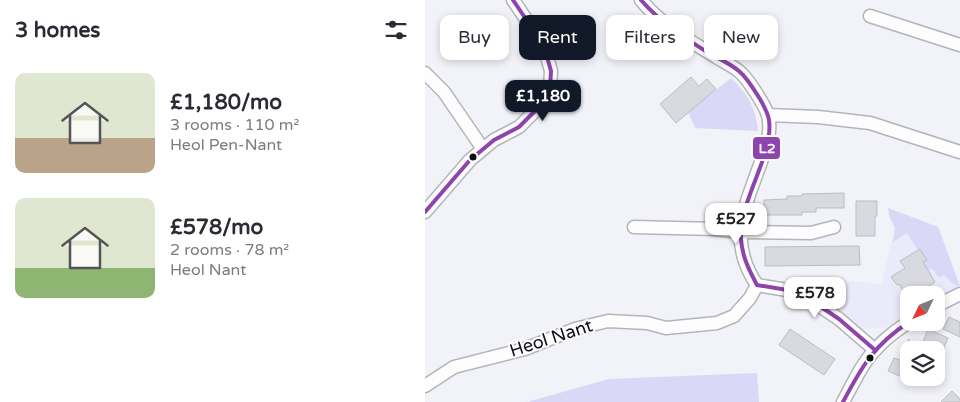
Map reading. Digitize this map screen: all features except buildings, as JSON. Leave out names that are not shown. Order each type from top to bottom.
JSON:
[{"type":"street","points":[[425,212],[470,160],[494,140],[519,127],[539,107],[550,90],[551,71],[544,46],[513,0]]},
{"type":"street","points":[[641,0],[661,21],[741,73],[757,94],[768,115],[768,142],[743,210],[740,232],[743,260],[750,275],[757,285],[799,292],[839,319],[875,350]]},
{"type":"street","points":[[870,16],[960,45]]},
{"type":"street","points":[[425,73],[444,92],[483,148]]},
{"type":"street","points":[[768,115],[818,116],[870,124],[960,152]]},
{"type":"street","points":[[634,227],[811,233],[834,227]]},
{"type":"street","name":"Heol Nant","points":[[425,386],[454,367],[525,349],[575,329],[608,320],[647,323],[666,328],[717,323],[734,316],[751,298],[757,285]]},
{"type":"street","points":[[945,302],[960,294]]},
{"type":"street","points":[[843,402],[875,350],[900,328]]},
{"type":"shaded area","points":[[731,78],[742,89],[750,102],[758,131],[695,128],[688,112]]},
{"type":"shaded area","points":[[888,208],[938,227],[960,286],[945,293],[945,286],[900,286],[900,319],[887,327],[863,329],[822,296],[827,281],[863,282],[881,285],[895,228]]},
{"type":"shaded area","points":[[888,208],[938,227],[960,286],[953,284],[944,275],[939,278],[932,268],[928,271],[923,262],[926,259],[907,233],[893,242],[895,228]]},
{"type":"shaded area","points":[[827,281],[822,296],[813,290],[789,283]]},
{"type":"shaded area","points":[[757,373],[759,402],[527,402],[609,379]]},
{"type":"transit line","name":"L2","points":[[425,212],[470,160],[494,140],[519,127],[539,107],[550,90],[551,71],[544,46],[513,0]]},
{"type":"transit line","name":"L2","points":[[641,0],[674,30],[740,72],[751,85],[767,112],[769,134],[762,163],[745,209],[741,239],[744,257],[757,285],[799,292],[839,319],[875,350]]},
{"type":"transit line","name":"L2","points":[[843,402],[870,357],[900,329]]}]
